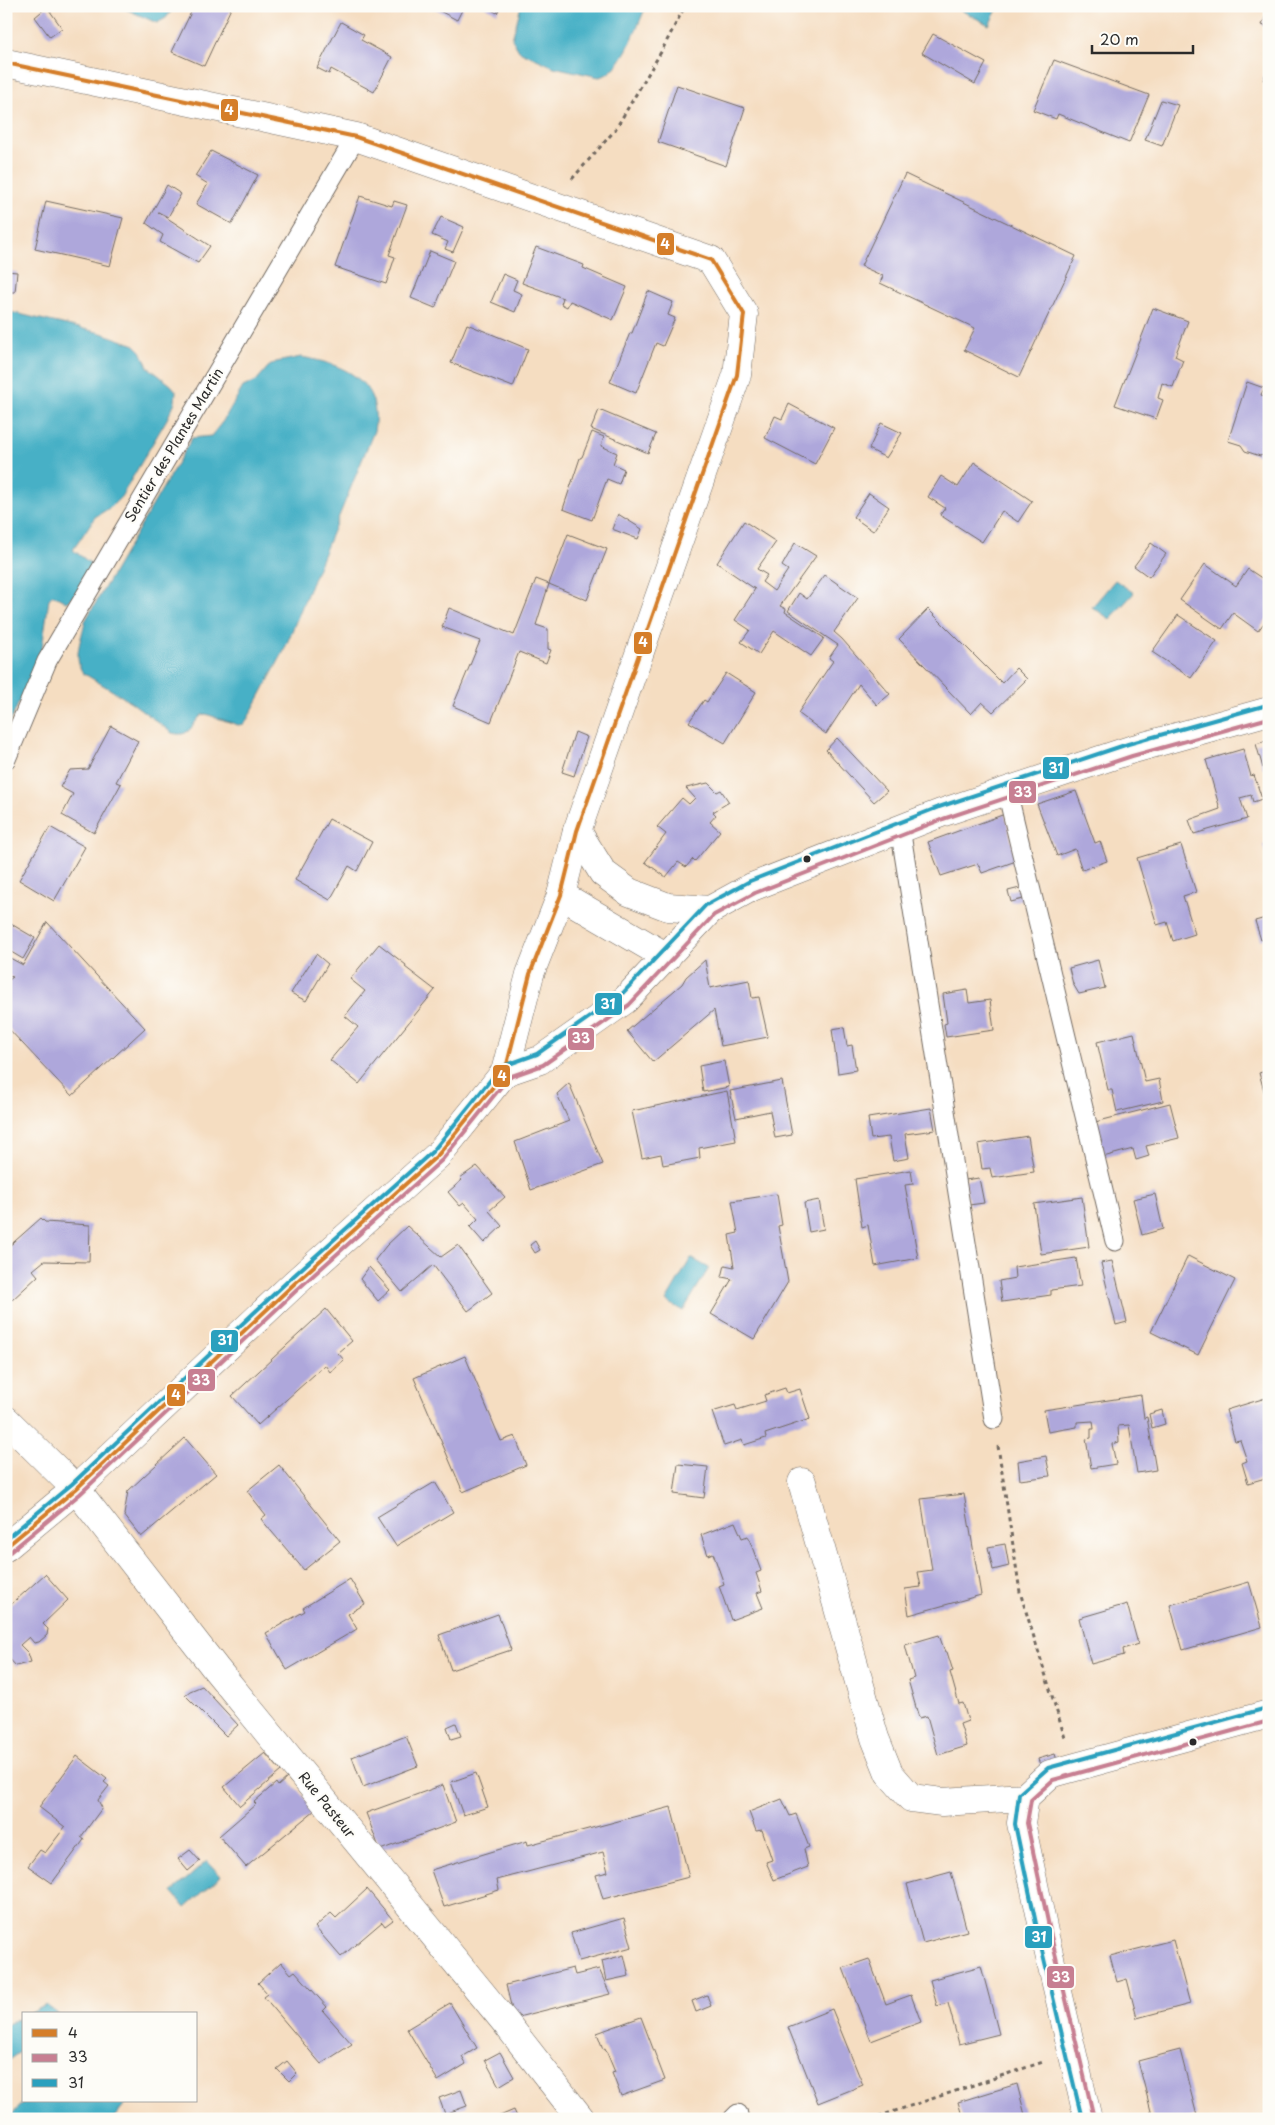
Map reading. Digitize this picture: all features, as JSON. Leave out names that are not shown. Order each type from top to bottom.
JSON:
[{"type":"street","points":[[6,63],[356,137],[711,260],[744,314],[737,375],[577,831],[561,895],[530,974],[505,1072],[438,1155],[294,1284],[76,1489],[6,1547]]},
{"type":"street","points":[[505,1072],[540,1060],[625,1000],[710,910],[752,887],[900,828],[1007,791],[1130,750],[1269,711]]},
{"type":"street","points":[[577,831],[603,873],[629,892],[668,907],[710,910]]},
{"type":"street","points":[[561,895],[667,957]]},
{"type":"street","name":"Rue Pasteur","points":[[6,1420],[76,1489],[216,1669],[506,2023],[581,2119]]},
{"type":"street","points":[[802,1482],[875,1738],[889,1773],[911,1798],[942,1802],[1000,1797],[1025,1797]]},
{"type":"street","points":[[1088,2119],[1045,1938],[1022,1823],[1025,1797],[1050,1774],[1269,1714]]},
{"type":"lane","name":"Sentier des Plantes Martin","points":[[6,759],[47,661],[356,137]]},
{"type":"lane","points":[[1007,791],[1115,1241]]},
{"type":"lane","points":[[900,828],[994,1419]]},
{"type":"path","points":[[550,204],[615,130],[661,52],[685,6]]},
{"type":"path","points":[[994,1419],[1020,1592],[1074,1768]]},
{"type":"path","points":[[871,2119],[1072,2053]]},
{"type":"water","points":[[119,6],[175,6],[166,18],[157,23]]},
{"type":"water","points":[[521,6],[646,6],[628,48],[621,59],[607,74],[599,77],[554,67],[519,51],[512,39]]},
{"type":"water","points":[[953,6],[999,6],[989,25]]},
{"type":"water","points":[[6,311],[101,333],[135,345],[141,351],[148,367],[176,391],[175,402],[167,419],[121,497],[111,507],[95,517],[73,550],[94,566],[82,586],[70,600],[66,602],[53,595],[49,599],[41,656],[6,730]]},
{"type":"water","points":[[301,357],[331,364],[345,370],[366,387],[372,399],[375,413],[374,431],[283,653],[244,724],[238,725],[206,714],[202,715],[187,732],[183,734],[172,733],[131,702],[83,673],[78,661],[78,654],[85,621],[192,438],[211,436],[223,421],[243,387],[256,381],[268,367],[276,362]]},
{"type":"water","points":[[1115,580],[1134,593],[1110,619],[1092,607]]},
{"type":"water","points":[[691,1258],[709,1268],[683,1311],[666,1301]]},
{"type":"water","points":[[207,1861],[221,1876],[185,1908],[172,1892]]},
{"type":"water","points":[[46,2005],[55,2012],[33,2012]]},
{"type":"water","points":[[22,2017],[22,2050],[7,2061],[6,2064],[6,2025]]},
{"type":"water","points":[[25,2102],[126,2102],[113,2119],[7,2119]]},
{"type":"building","points":[[194,6],[232,6],[204,66],[172,52]]},
{"type":"building","points":[[430,6],[464,6],[457,20]]},
{"type":"building","points":[[484,6],[501,6],[497,13]]},
{"type":"building","points":[[47,7],[62,28],[50,37],[35,17]]},
{"type":"building","points":[[1269,9],[1269,28],[1262,25]]},
{"type":"building","points":[[341,22],[364,35],[361,40],[392,57],[374,92],[331,69],[329,74],[317,68]]},
{"type":"building","points":[[933,34],[986,63],[975,84],[922,53]]},
{"type":"building","points":[[1054,60],[1149,95],[1129,143],[1058,114],[1056,119],[1033,110]]},
{"type":"building","points":[[1269,66],[1269,82],[1263,80]]},
{"type":"building","points":[[677,85],[745,108],[726,166],[658,142]]},
{"type":"building","points":[[1161,100],[1178,105],[1162,146],[1145,140]]},
{"type":"building","points":[[211,151],[258,175],[232,224],[196,204],[208,184],[195,176]]},
{"type":"building","points":[[905,174],[1076,256],[1019,377],[964,350],[975,328],[880,283],[883,276],[861,266]]},
{"type":"building","points":[[167,185],[181,194],[168,217],[158,212],[210,246],[198,263],[160,242],[163,235],[146,223]]},
{"type":"building","points":[[360,196],[392,206],[394,201],[407,205],[389,255],[395,257],[386,284],[335,267]]},
{"type":"building","points":[[46,201],[123,218],[110,266],[35,249]]},
{"type":"building","points":[[441,217],[464,227],[453,252],[445,249],[448,242],[432,235]]},
{"type":"building","points":[[536,247],[584,265],[583,268],[627,287],[613,320],[570,301],[567,307],[561,304],[563,298],[522,283]]},
{"type":"building","points":[[430,251],[454,261],[435,308],[411,298]]},
{"type":"building","points":[[6,271],[17,272],[15,292],[6,292]]},
{"type":"building","points":[[503,274],[517,280],[513,290],[522,294],[515,312],[491,302]]},
{"type":"building","points":[[648,291],[673,302],[668,315],[675,318],[663,346],[656,343],[636,393],[610,382]]},
{"type":"building","points":[[1153,308],[1188,321],[1175,356],[1183,360],[1173,387],[1162,383],[1158,398],[1163,400],[1156,419],[1115,405]]},
{"type":"building","points":[[467,324],[528,349],[513,387],[451,363]]},
{"type":"building","points":[[1247,382],[1264,388],[1261,395],[1269,398],[1269,453],[1260,456],[1245,451],[1241,445],[1228,441]]},
{"type":"building","points":[[789,404],[834,428],[815,464],[765,438],[775,416],[782,419]]},
{"type":"building","points":[[599,410],[656,434],[648,453],[591,429]]},
{"type":"building","points":[[881,423],[902,433],[886,458],[869,449]]},
{"type":"building","points":[[592,432],[604,437],[601,446],[617,453],[613,464],[624,469],[619,484],[607,479],[592,520],[563,509],[580,458]]},
{"type":"building","points":[[974,462],[1032,501],[1018,522],[1002,511],[982,542],[940,515],[945,508],[928,497],[941,476],[958,487]]},
{"type":"building","points":[[869,493],[889,507],[873,531],[853,517]]},
{"type":"building","points":[[618,514],[642,529],[638,539],[612,529]]},
{"type":"building","points":[[744,521],[776,542],[757,569],[767,575],[762,582],[774,591],[788,570],[782,566],[795,543],[816,556],[780,606],[786,609],[785,612],[824,638],[811,656],[774,631],[759,654],[741,642],[750,630],[735,620],[755,589],[717,563]]},
{"type":"building","points":[[568,534],[607,549],[587,600],[549,584]]},
{"type":"building","points":[[1151,543],[1166,554],[1149,577],[1134,566]]},
{"type":"building","points":[[1205,564],[1236,586],[1248,569],[1269,583],[1269,616],[1258,631],[1233,613],[1222,629],[1180,600]]},
{"type":"building","points":[[825,575],[858,598],[834,632],[890,694],[877,705],[859,684],[826,734],[798,713],[833,661],[829,658],[838,645],[788,611],[799,593],[807,599]]},
{"type":"building","points":[[536,579],[549,584],[536,625],[548,629],[548,649],[551,650],[546,663],[519,652],[491,722],[453,706],[480,641],[442,627],[449,608],[514,635]]},
{"type":"building","points":[[928,609],[1002,683],[1016,668],[1027,679],[993,712],[982,702],[971,714],[899,639]]},
{"type":"building","points":[[1178,615],[1217,641],[1191,678],[1152,652]]},
{"type":"building","points":[[726,673],[756,692],[725,743],[689,722],[704,700],[707,702]]},
{"type":"building","points":[[111,726],[138,741],[116,782],[121,784],[94,833],[62,815],[73,794],[60,787],[70,770],[88,769]]},
{"type":"building","points":[[575,732],[587,737],[574,776],[562,772]]},
{"type":"building","points":[[837,738],[887,791],[874,802],[826,750]]},
{"type":"building","points":[[1269,740],[1269,767],[1263,768],[1256,744]]},
{"type":"building","points":[[1243,749],[1251,776],[1254,775],[1262,799],[1253,802],[1251,795],[1240,798],[1247,819],[1194,834],[1189,820],[1220,809],[1206,760]]},
{"type":"building","points":[[708,783],[717,792],[721,790],[729,802],[713,812],[716,815],[710,822],[720,831],[695,861],[693,859],[686,867],[678,862],[666,877],[645,862],[666,834],[657,827],[682,798],[689,804],[695,798],[686,788]]},
{"type":"building","points":[[1076,791],[1095,843],[1100,841],[1107,861],[1082,870],[1075,849],[1057,856],[1037,804]]},
{"type":"building","points":[[1005,814],[1016,861],[982,873],[978,864],[941,876],[928,842]]},
{"type":"building","points":[[329,819],[372,842],[357,871],[349,866],[330,900],[295,880]]},
{"type":"building","points":[[50,827],[85,847],[54,901],[19,880]]},
{"type":"building","points":[[1269,844],[1269,861],[1268,861],[1263,845]]},
{"type":"building","points":[[1181,845],[1196,892],[1183,896],[1195,934],[1173,941],[1167,922],[1157,925],[1137,858]]},
{"type":"building","points":[[1020,888],[1023,899],[1011,902],[1008,891]]},
{"type":"building","points":[[1269,917],[1269,937],[1261,940],[1255,921]]},
{"type":"building","points":[[6,921],[35,938],[23,959],[6,949]]},
{"type":"building","points":[[47,922],[145,1028],[72,1096],[6,1026],[6,982],[13,977],[6,975],[6,965],[10,958],[23,965]]},
{"type":"building","points":[[379,944],[435,990],[359,1084],[330,1060],[358,1027],[345,1016],[365,991],[350,979]]},
{"type":"building","points":[[316,954],[328,964],[306,1001],[291,993]]},
{"type":"building","points":[[705,960],[710,988],[749,980],[752,998],[759,997],[768,1037],[721,1046],[714,1010],[653,1062],[627,1031],[682,984],[686,977]]},
{"type":"building","points":[[1098,960],[1105,988],[1079,994],[1073,984],[1069,968]]},
{"type":"building","points":[[967,990],[969,1003],[990,1000],[994,1030],[946,1037],[944,1024],[947,1023],[943,994]]},
{"type":"building","points":[[844,1027],[847,1046],[852,1045],[856,1070],[838,1073],[832,1029]]},
{"type":"building","points":[[1134,1033],[1145,1082],[1159,1079],[1163,1101],[1117,1112],[1112,1090],[1108,1090],[1097,1042]]},
{"type":"building","points":[[724,1061],[729,1087],[703,1092],[699,1066]]},
{"type":"building","points":[[1269,1070],[1269,1104],[1268,1105],[1259,1073]]},
{"type":"building","points":[[782,1081],[792,1135],[775,1138],[770,1111],[736,1118],[730,1091]]},
{"type":"building","points":[[569,1083],[603,1164],[531,1190],[515,1142],[569,1121],[557,1094]]},
{"type":"building","points":[[727,1091],[736,1141],[699,1148],[700,1158],[663,1165],[661,1154],[642,1158],[632,1111]]},
{"type":"building","points":[[1170,1103],[1179,1138],[1146,1146],[1149,1156],[1136,1160],[1133,1149],[1103,1157],[1095,1122]]},
{"type":"building","points":[[931,1108],[935,1130],[905,1134],[909,1158],[893,1161],[889,1137],[871,1139],[868,1118]]},
{"type":"building","points":[[1028,1136],[1034,1172],[992,1178],[990,1168],[982,1169],[978,1144]]},
{"type":"building","points":[[477,1166],[505,1197],[489,1211],[502,1226],[484,1243],[470,1227],[478,1219],[464,1203],[460,1206],[448,1192],[462,1180],[460,1178]]},
{"type":"building","points":[[911,1170],[913,1184],[905,1185],[918,1258],[875,1266],[868,1225],[862,1227],[855,1179]]},
{"type":"building","points":[[979,1178],[984,1203],[969,1205],[965,1180]]},
{"type":"building","points":[[777,1194],[782,1225],[778,1226],[788,1282],[754,1339],[711,1314],[732,1279],[722,1277],[725,1265],[734,1267],[729,1235],[738,1233],[732,1201]]},
{"type":"building","points":[[1155,1194],[1163,1229],[1142,1235],[1133,1199]]},
{"type":"building","points":[[1082,1197],[1089,1247],[1041,1254],[1034,1204]]},
{"type":"building","points":[[819,1200],[824,1229],[809,1232],[804,1203]]},
{"type":"building","points":[[41,1218],[45,1222],[90,1225],[89,1262],[44,1261],[33,1270],[38,1276],[12,1300],[6,1293],[6,1249]]},
{"type":"building","points":[[407,1226],[441,1257],[458,1245],[492,1293],[468,1311],[433,1265],[402,1292],[375,1260],[386,1246]]},
{"type":"building","points":[[535,1241],[540,1250],[535,1253],[530,1245]]},
{"type":"building","points":[[1188,1256],[1235,1280],[1198,1355],[1151,1332]]},
{"type":"building","points":[[1076,1258],[1081,1286],[1051,1290],[1051,1295],[1002,1302],[999,1281],[1015,1278],[1014,1267]]},
{"type":"building","points":[[1112,1261],[1127,1322],[1116,1325],[1101,1263]]},
{"type":"building","points":[[369,1267],[390,1290],[378,1301],[360,1279]]},
{"type":"building","points":[[326,1309],[352,1341],[338,1353],[344,1360],[330,1372],[325,1365],[258,1425],[232,1396]]},
{"type":"building","points":[[465,1356],[501,1441],[515,1436],[526,1465],[463,1492],[414,1378]]},
{"type":"building","points":[[785,1388],[787,1393],[800,1389],[810,1419],[765,1434],[766,1438],[744,1445],[742,1440],[724,1446],[712,1412],[735,1405],[737,1410],[766,1401],[764,1395]]},
{"type":"building","points":[[1141,1395],[1144,1418],[1147,1417],[1156,1470],[1137,1473],[1129,1425],[1118,1426],[1119,1442],[1112,1444],[1116,1464],[1091,1468],[1086,1439],[1091,1438],[1091,1429],[1094,1429],[1093,1421],[1077,1422],[1077,1427],[1048,1432],[1044,1410]]},
{"type":"building","points":[[1269,1397],[1269,1477],[1248,1483],[1242,1463],[1247,1461],[1240,1440],[1235,1441],[1226,1410]]},
{"type":"building","points":[[1162,1410],[1165,1424],[1152,1428],[1149,1414]]},
{"type":"building","points":[[185,1438],[216,1474],[141,1537],[124,1515],[128,1491]]},
{"type":"building","points":[[1046,1456],[1050,1476],[1020,1480],[1018,1461]]},
{"type":"building","points":[[678,1464],[708,1467],[704,1498],[674,1494]]},
{"type":"building","points":[[279,1465],[340,1541],[304,1570],[261,1519],[266,1515],[247,1491]]},
{"type":"building","points":[[435,1482],[453,1512],[396,1546],[377,1517]]},
{"type":"building","points":[[964,1494],[981,1595],[909,1615],[905,1589],[921,1587],[918,1572],[932,1570],[921,1499]]},
{"type":"building","points":[[735,1522],[742,1538],[748,1536],[761,1571],[756,1573],[762,1591],[757,1593],[763,1608],[731,1620],[719,1586],[724,1584],[713,1553],[708,1555],[701,1535]]},
{"type":"building","points":[[1005,1544],[1009,1566],[993,1570],[988,1547]]},
{"type":"building","points":[[45,1574],[68,1600],[43,1624],[48,1629],[47,1635],[39,1642],[34,1643],[29,1637],[20,1645],[28,1653],[31,1662],[16,1666],[6,1655],[6,1609]]},
{"type":"building","points":[[350,1579],[365,1604],[348,1614],[357,1629],[287,1670],[266,1633],[305,1611],[303,1608]]},
{"type":"building","points":[[1249,1582],[1262,1627],[1183,1650],[1170,1605]]},
{"type":"building","points":[[1127,1604],[1138,1644],[1123,1649],[1124,1655],[1091,1664],[1079,1618]]},
{"type":"building","points":[[498,1614],[511,1650],[451,1670],[439,1635]]},
{"type":"building","points":[[939,1635],[953,1671],[950,1672],[959,1704],[963,1703],[968,1721],[960,1724],[967,1746],[938,1755],[927,1716],[919,1718],[908,1680],[914,1678],[905,1645]]},
{"type":"building","points":[[202,1686],[238,1725],[226,1736],[185,1695]]},
{"type":"building","points":[[456,1723],[461,1736],[451,1739],[447,1727]]},
{"type":"building","points":[[406,1736],[418,1766],[363,1787],[352,1757]]},
{"type":"building","points":[[265,1753],[281,1771],[240,1806],[224,1787]]},
{"type":"building","points":[[1055,1754],[1058,1763],[1041,1768],[1038,1759]]},
{"type":"building","points":[[77,1756],[107,1779],[104,1782],[109,1786],[98,1800],[102,1808],[81,1837],[84,1839],[83,1841],[52,1883],[28,1866],[40,1850],[45,1853],[65,1827],[39,1807]]},
{"type":"building","points":[[476,1773],[488,1807],[463,1815],[451,1782]]},
{"type":"building","points":[[287,1778],[315,1810],[246,1867],[219,1836],[256,1804],[254,1802],[276,1783],[278,1786]]},
{"type":"building","points":[[443,1785],[456,1822],[380,1850],[366,1813]]},
{"type":"building","points":[[782,1799],[790,1816],[796,1814],[809,1847],[804,1849],[808,1867],[774,1880],[766,1862],[772,1860],[762,1830],[756,1831],[749,1812]]},
{"type":"building","points":[[671,1807],[689,1877],[603,1899],[596,1875],[608,1872],[603,1852],[497,1880],[499,1890],[444,1907],[431,1870],[527,1841],[528,1845]]},
{"type":"building","points":[[190,1850],[200,1861],[188,1871],[178,1859]]},
{"type":"building","points":[[951,1872],[967,1931],[923,1943],[907,1884]]},
{"type":"building","points":[[367,1889],[393,1920],[385,1926],[382,1922],[341,1957],[315,1927],[331,1913],[336,1918]]},
{"type":"building","points":[[624,1918],[632,1947],[579,1961],[571,1933]]},
{"type":"building","points":[[1173,1940],[1190,2004],[1137,2018],[1127,1979],[1117,1982],[1110,1956]]},
{"type":"building","points":[[624,1955],[629,1976],[606,1981],[602,1961]]},
{"type":"building","points":[[869,1959],[886,2004],[911,1995],[921,2022],[871,2041],[843,1968]]},
{"type":"building","points":[[281,1962],[291,1974],[295,1971],[327,2007],[323,2011],[352,2044],[321,2064],[264,1997],[268,1994],[258,1983]]},
{"type":"building","points":[[981,1966],[999,2034],[959,2044],[948,2003],[937,2006],[930,1980]]},
{"type":"building","points":[[573,1968],[575,1975],[599,1969],[610,1994],[514,2018],[506,1985]]},
{"type":"building","points":[[707,1995],[711,2006],[696,2012],[692,2001]]},
{"type":"building","points":[[450,2003],[477,2048],[462,2057],[466,2064],[438,2081],[407,2029]]},
{"type":"building","points":[[832,2009],[863,2085],[818,2103],[788,2027]]},
{"type":"building","points":[[641,2017],[665,2080],[621,2096],[612,2073],[615,2072],[597,2033]]},
{"type":"building","points":[[1180,2050],[1197,2116],[1185,2119],[1153,2119],[1138,2061]]},
{"type":"building","points":[[500,2052],[514,2077],[499,2086],[485,2060]]},
{"type":"building","points":[[287,2061],[297,2073],[289,2081],[277,2069]]},
{"type":"building","points":[[1017,2084],[1026,2119],[963,2119],[958,2102]]},
{"type":"building","points":[[461,2090],[467,2106],[445,2114],[439,2098]]},
{"type":"building","points":[[514,2110],[518,2119],[493,2119]]},
{"type":"transit line","name":"4","points":[[6,63],[356,137],[711,260],[744,314],[737,375],[577,831],[561,895],[530,974],[505,1072],[438,1155],[294,1284],[76,1489],[6,1547]]},
{"type":"transit line","name":"31","points":[[6,1539],[72,1484],[290,1279],[433,1151],[501,1067],[537,1054],[621,995],[706,905],[750,881],[939,807],[1128,744],[1267,705]]},
{"type":"transit line","name":"33","points":[[10,1552],[80,1494],[298,1289],[442,1160],[509,1077],[543,1065],[629,1005],[714,915],[755,893],[943,819],[1132,756],[1269,718]]},
{"type":"transit line","name":"31","points":[[1082,2119],[1039,1938],[1015,1824],[1019,1794],[1048,1768],[1267,1708]]},
{"type":"transit line","name":"33","points":[[1094,2118],[1051,1936],[1027,1823],[1031,1800],[1053,1780],[1269,1721]]}]
